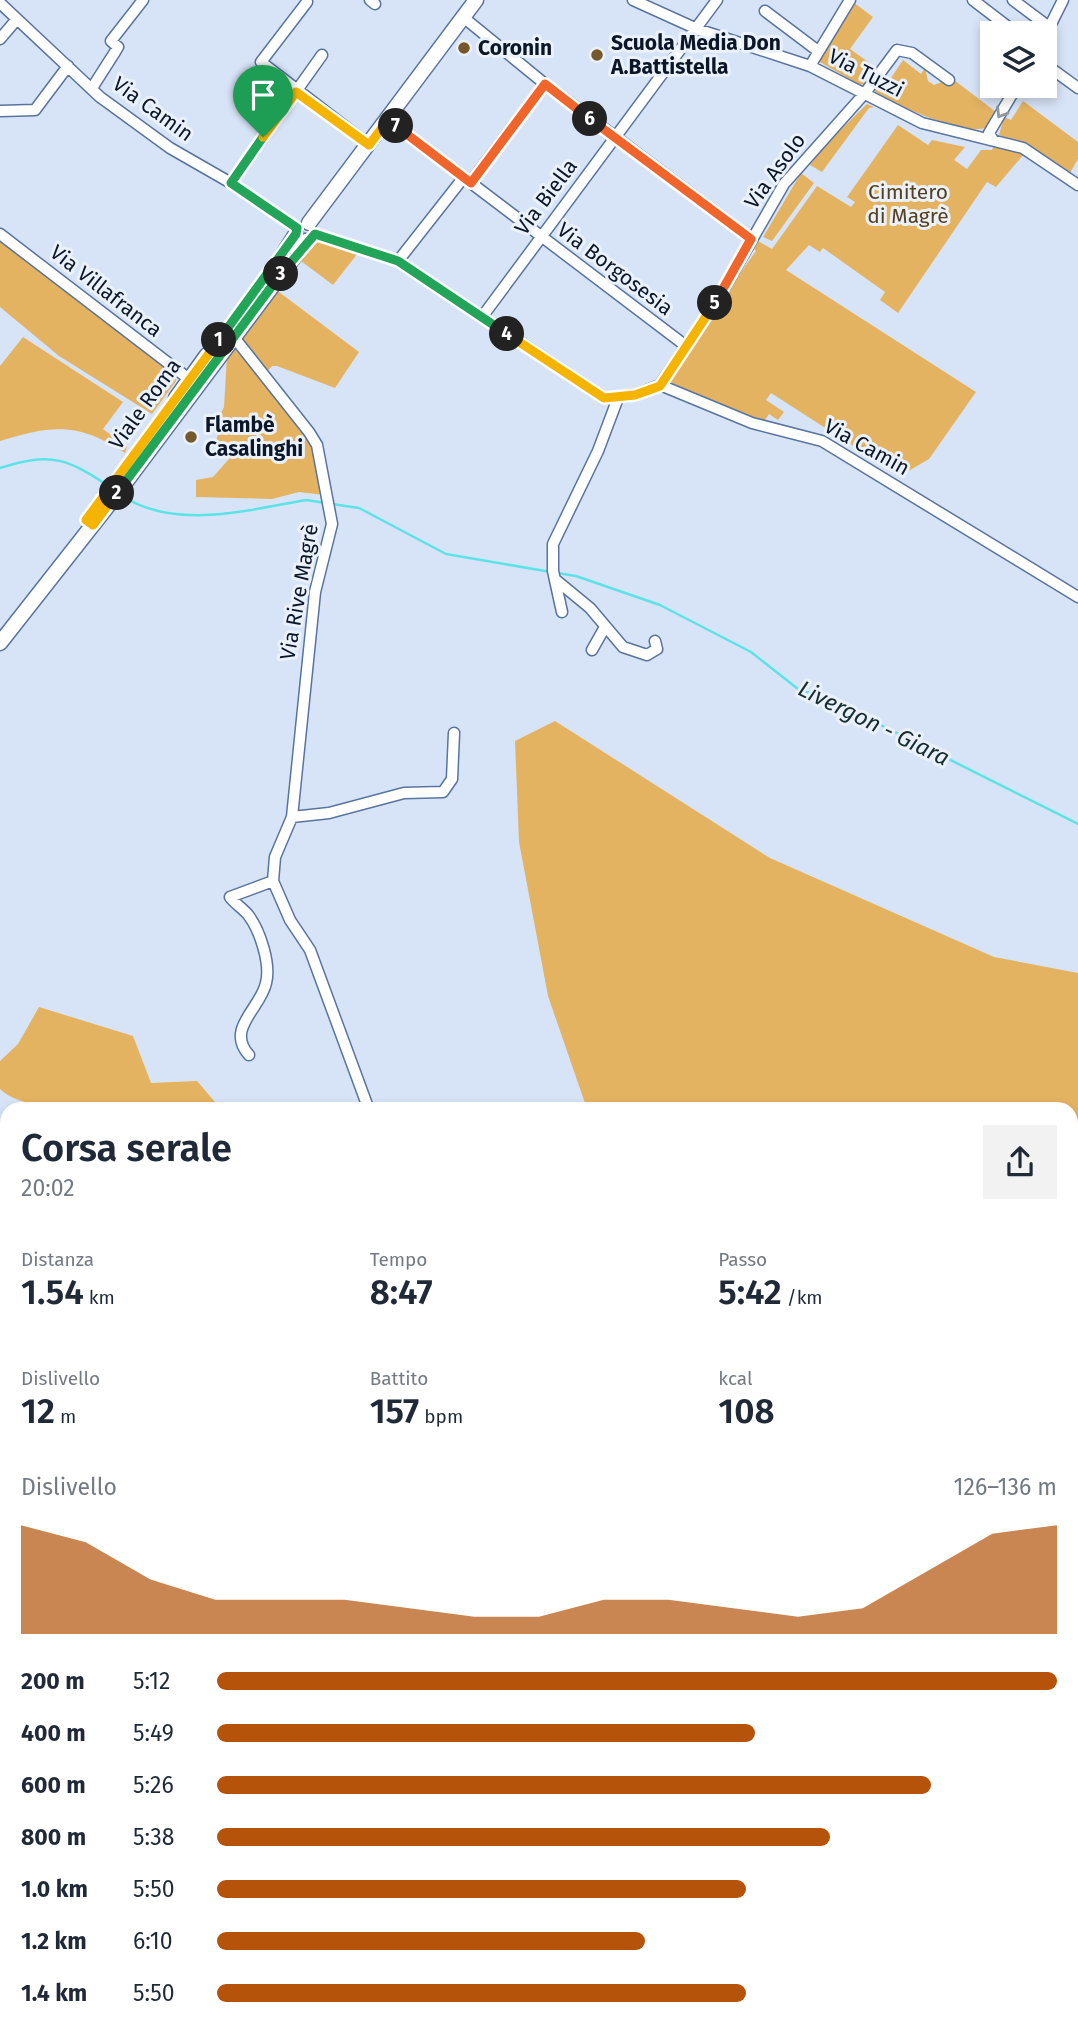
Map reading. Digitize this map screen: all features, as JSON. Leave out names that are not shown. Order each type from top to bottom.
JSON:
[{"type":"main road","name":"Viale Roma","points":[[0,643],[476,0]]},
{"type":"main road","name":"Viale Roma","points":[[0,631],[72,546]]},
{"type":"street","name":"Via Tuzzi","points":[[633,0],[697,29],[810,66],[922,122],[1030,152],[1078,185]]},
{"type":"street","name":"Via Biella","points":[[482,317],[539,236],[717,0]]},
{"type":"street","points":[[810,66],[850,0]]},
{"type":"street","points":[[973,0],[1000,21]]},
{"type":"street","points":[[1013,0],[1035,21]]},
{"type":"street","points":[[1052,21],[1063,0]]},
{"type":"street","points":[[92,88],[116,52],[118,47],[111,41],[139,1]]},
{"type":"street","points":[[307,2],[263,57],[262,65],[369,145]]},
{"type":"street","name":"Via Camin","points":[[0,3],[92,88],[170,148],[231,183],[305,232],[398,261],[572,380],[604,398],[618,398]]},
{"type":"street","points":[[765,12],[818,51]]},
{"type":"street","points":[[463,18],[615,138],[751,239]]},
{"type":"street","points":[[0,39],[17,19]]},
{"type":"street","name":"Via Asolo","points":[[660,386],[715,304],[751,239],[798,165],[864,93],[897,50],[912,53],[949,80]]},
{"type":"street","points":[[231,183],[322,55]]},
{"type":"street","points":[[0,111],[35,110],[68,66]]},
{"type":"street","points":[[1057,73],[1078,88]]},
{"type":"street","points":[[398,261],[545,84]]},
{"type":"street","points":[[993,140],[989,133],[1010,98]]},
{"type":"street","name":"Via Borgosesia","points":[[388,120],[686,346]]},
{"type":"street","name":"Via Villafranca","points":[[0,234],[193,382]]},
{"type":"street","name":"Via Rive Magrè","points":[[230,334],[313,438],[327,490],[332,524],[315,592],[309,634],[292,817],[275,857],[272,881]]},
{"type":"street","points":[[562,612],[552,556],[561,525],[598,451],[618,398],[660,386]]},
{"type":"street","name":"Via Camin","points":[[660,386],[752,424],[822,441],[1078,597]]},
{"type":"street","points":[[554,578],[590,608],[623,647],[641,655],[655,652],[658,645],[655,641]]},
{"type":"street","points":[[593,650],[605,627]]},
{"type":"street","points":[[292,817],[329,813],[404,793],[443,792],[452,779],[454,733]]},
{"type":"street","points":[[249,1055],[243,1048],[241,1034],[267,982],[267,967],[248,914],[230,897],[272,881],[290,920],[310,950],[366,1102]]},
{"type":"green space","points":[[853,2],[873,17],[850,49],[871,64],[867,70],[872,74],[865,84],[860,85],[818,61]]},
{"type":"green space","points":[[903,60],[921,74],[925,68],[928,81],[934,85],[944,81],[950,85],[954,80],[996,112],[987,127],[964,128],[949,124],[876,94],[874,88],[882,76],[889,81]]},
{"type":"green space","points":[[1023,101],[1078,142],[1078,159],[1070,173],[1038,151],[999,135],[1004,117],[1011,120]]},
{"type":"green space","points":[[867,104],[874,107],[869,108],[822,172],[810,165],[826,144]]},
{"type":"green space","name":"Cimitero di Magrè","points":[[898,125],[928,145],[932,140],[965,147],[954,160],[967,169],[981,150],[992,150],[994,145],[1024,154],[996,187],[987,182],[898,313],[880,300],[885,292],[823,248],[820,252],[809,245],[786,270],[976,392],[929,459],[900,476],[771,393],[766,400],[784,412],[778,420],[769,414],[763,423],[668,386],[718,304],[756,251],[754,249],[758,241],[772,249],[817,186],[851,207],[855,202],[847,197]]},
{"type":"green space","points":[[801,173],[814,183],[772,241],[763,237]]},
{"type":"green space","points":[[0,241],[176,376],[176,381],[152,414],[59,356],[0,307]]},
{"type":"green space","points":[[317,242],[358,253],[333,285],[301,261]]},
{"type":"green space","points":[[279,292],[359,352],[335,388],[277,366],[272,366],[266,373],[242,339],[274,293]]},
{"type":"green space","points":[[23,337],[123,402],[103,429],[127,447],[125,453],[93,436],[64,429],[35,432],[0,441],[0,366]]},
{"type":"green space","points":[[234,348],[312,442],[325,495],[299,492],[272,499],[196,497],[196,480],[213,477],[236,451],[214,447],[222,422],[219,417],[224,407],[227,355]]},
{"type":"green space","points":[[555,721],[770,858],[994,957],[1078,973],[1078,1102],[585,1102],[548,996],[519,842],[515,741]]},
{"type":"green space","points":[[39,1007],[133,1036],[151,1083],[197,1081],[215,1102],[27,1102],[16,1099],[0,1089],[0,1061],[18,1044]]},
{"type":"waterway","name":"Livergon - Giara","points":[[0,468],[34,460],[60,461],[84,471],[113,489]]},
{"type":"waterway","name":"Livergon - Giara","points":[[121,495],[142,506],[188,515],[236,512],[306,500],[326,503]]},
{"type":"waterway","name":"Livergon - Giara","points":[[332,504],[359,508],[446,554],[551,572]]},
{"type":"waterway","name":"Livergon - Giara","points":[[557,573],[576,576],[660,605],[751,652],[798,689],[831,700],[1078,824]]},
{"type":"place","name":"Coronin","points":[[464,48]]},
{"type":"place","name":"Scuola Media Don A.Battistella","points":[[597,55]]},
{"type":"place","name":"Flambè Casalinghi","points":[[191,437]]},
{"type":"route","points":[[545,84],[751,239],[715,304],[660,386],[635,395],[612,399],[604,398],[572,380],[398,261],[315,234],[312,239],[306,241],[233,336],[93,525],[86,520],[289,248],[296,234],[297,228],[231,183],[263,137],[296,92],[369,145],[388,120],[471,183],[545,84]]}]
